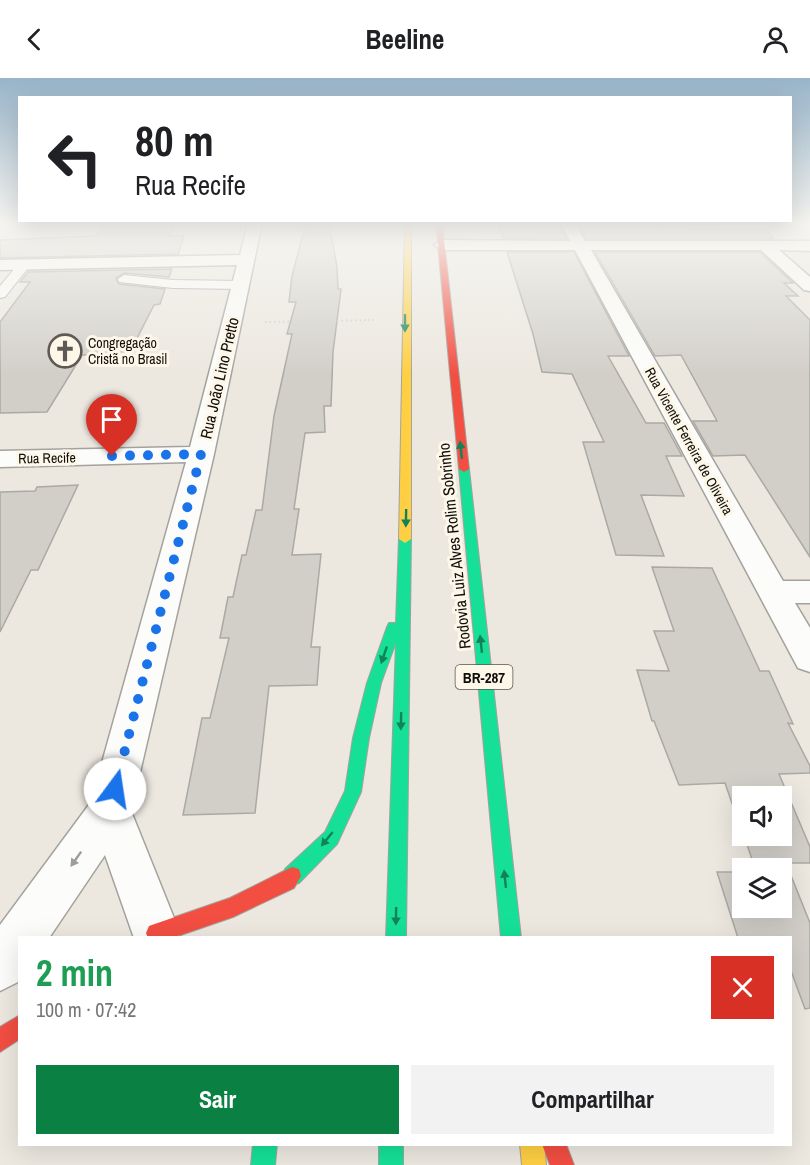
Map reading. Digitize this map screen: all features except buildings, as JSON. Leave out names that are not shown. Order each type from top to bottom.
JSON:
[{"type":"main road","points":[[396,936],[408,424],[405,319],[406,274]]},
{"type":"main road","name":"Rodovia Luiz Alves Rolim Sobrinho","points":[[445,274],[511,936]]},
{"type":"main road","points":[[155,936],[233,907],[287,881],[331,838],[353,792],[374,683],[404,600]]},
{"type":"main road","points":[[0,1041],[18,1027]]},
{"type":"main road","points":[[263,1165],[265,1146]]},
{"type":"main road","points":[[391,1146],[391,1165]]},
{"type":"main road","points":[[532,1146],[534,1165]]},
{"type":"main road","points":[[555,1146],[562,1165]]},
{"type":"street","name":"Rua João Lino Pretto","points":[[21,936],[110,812],[201,454],[244,274]]},
{"type":"street","name":"Rua Vicente Ferreira de Oliveira","points":[[597,274],[810,659]]},
{"type":"street","points":[[796,274],[810,286]]},
{"type":"street","name":"Rua Recife","points":[[0,459],[201,454]]},
{"type":"street","points":[[773,592],[810,592]]},
{"type":"street","points":[[110,812],[155,936]]},
{"type":"street","name":"Rua João Lino Pretto","points":[[0,966],[18,941]]},
{"type":"lane","points":[[0,294],[17,274]]},
{"type":"lane","points":[[124,279],[173,284],[234,274]]},
{"type":"path","points":[[232,323],[405,319]]},
{"type":"traffic: fast","points":[[464,469],[511,936]]},
{"type":"traffic: fast","points":[[396,936],[405,539]]},
{"type":"traffic: fast","points":[[292,876],[331,838],[353,792],[361,738],[374,683],[394,627]]},
{"type":"traffic: fast","points":[[263,1165],[265,1146]]},
{"type":"traffic: fast","points":[[391,1146],[391,1165]]},
{"type":"traffic: slow","points":[[405,539],[407,274]]},
{"type":"traffic: slow","points":[[532,1146],[534,1165]]},
{"type":"traffic: jam","points":[[444,274],[464,469]]},
{"type":"traffic: jam","points":[[156,933],[233,907],[287,881],[292,876]]},
{"type":"traffic: jam","points":[[0,1041],[18,1027]]},
{"type":"traffic: jam","points":[[555,1146],[562,1165]]},
{"type":"place","name":"Congregação Cristã no Brasil","points":[[65,351]]},
{"type":"route","points":[[112,456],[201,454],[115,789]]}]
